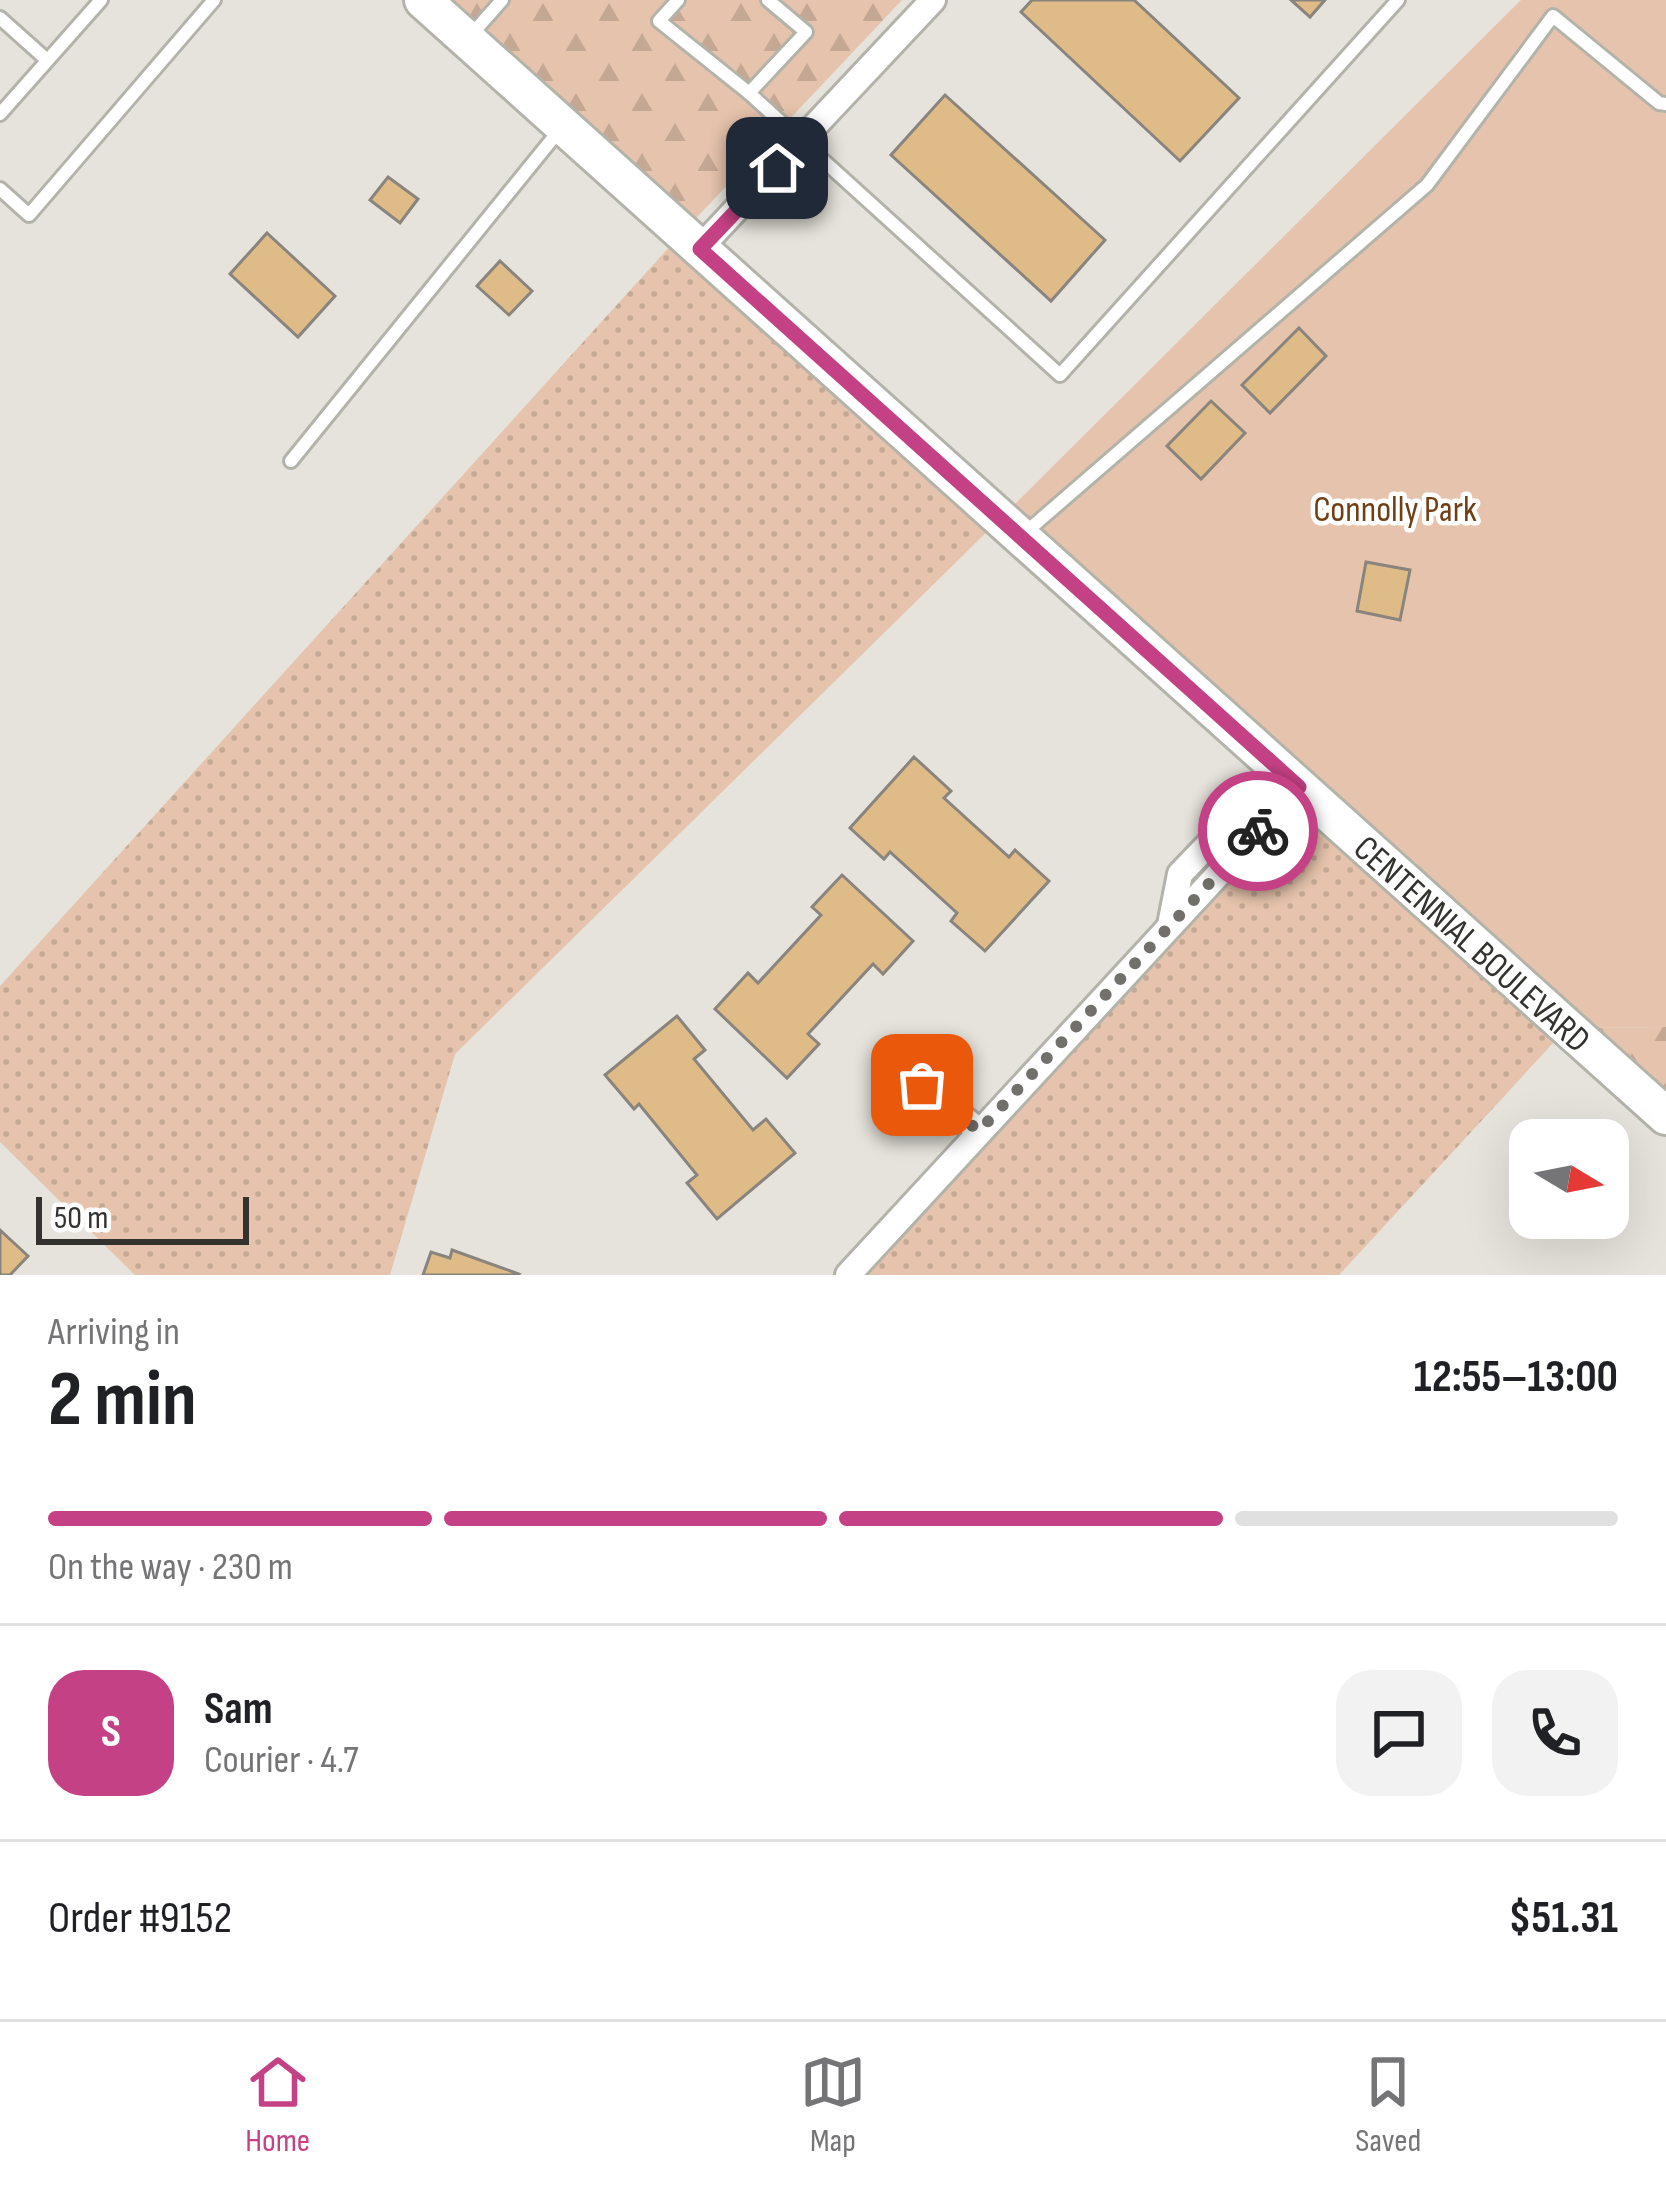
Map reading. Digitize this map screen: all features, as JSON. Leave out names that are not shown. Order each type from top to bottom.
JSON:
[{"type":"main road","name":"CENTENNIAL BOULEVARD","points":[[422,0],[1666,1116]]},
{"type":"street","points":[[700,249],[933,0]]},
{"type":"street","points":[[848,1275],[1169,927],[1180,874],[1289,778]]},
{"type":"street","points":[[894,1061],[979,1131]]},
{"type":"lane","points":[[0,114],[101,0]]},
{"type":"lane","points":[[0,189],[29,214],[214,0]]},
{"type":"lane","points":[[467,40],[502,0]]},
{"type":"lane","points":[[678,0],[659,21],[749,93],[1060,375],[1398,0]]},
{"type":"lane","points":[[749,93],[806,32],[768,0]]},
{"type":"lane","points":[[1021,537],[1427,184],[1553,16],[1666,104]]},
{"type":"lane","points":[[0,18],[47,60]]},
{"type":"lane","points":[[291,461],[563,126]]},
{"type":"green space","points":[[425,0],[902,0],[682,233]]},
{"type":"green space","name":"Connolly Park","points":[[1521,0],[1666,0],[1666,1027],[1567,1028],[1000,519]]},
{"type":"green space","points":[[682,233],[1000,519],[455,1054],[390,1275],[135,1275],[0,1142],[0,986]]},
{"type":"green space","points":[[1299,787],[1567,1028],[1339,1275],[848,1275]]},
{"type":"green space","points":[[1666,1027],[1666,1118],[1567,1028]]},
{"type":"building","points":[[1032,0],[1134,0],[1239,98],[1180,161],[1021,12]]},
{"type":"building","points":[[1291,0],[1325,0],[1310,17]]},
{"type":"building","points":[[945,95],[1105,240],[1051,301],[891,155]]},
{"type":"building","points":[[388,177],[418,199],[400,223],[370,200]]},
{"type":"building","points":[[267,233],[335,296],[298,337],[230,274]]},
{"type":"building","points":[[500,261],[532,291],[509,315],[477,286]]},
{"type":"building","points":[[1299,328],[1326,356],[1270,413],[1242,385]]},
{"type":"building","points":[[1211,401],[1245,433],[1201,479],[1167,446]]},
{"type":"building","points":[[1366,562],[1410,570],[1400,620],[1357,611]]},
{"type":"building","points":[[914,757],[951,791],[944,798],[1009,857],[1015,850],[1049,881],[985,951],[951,921],[957,913],[890,852],[884,859],[850,828]]},
{"type":"building","points":[[842,875],[913,941],[883,974],[873,964],[808,1034],[819,1044],[787,1078],[715,1009],[748,973],[758,983],[821,915],[812,907]]},
{"type":"building","points":[[677,1016],[705,1050],[694,1059],[753,1130],[766,1119],[795,1153],[717,1219],[687,1183],[697,1175],[639,1104],[634,1109],[605,1075]]},
{"type":"building","points":[[0,1230],[28,1256],[10,1275],[0,1275]]},
{"type":"building","points":[[452,1250],[519,1274],[423,1275],[431,1252],[450,1258]]},
{"type":"way so far","points":[[922,1085],[979,1131],[1258,831]]},
{"type":"route","points":[[777,168],[700,249],[1299,787],[1258,831]]}]
